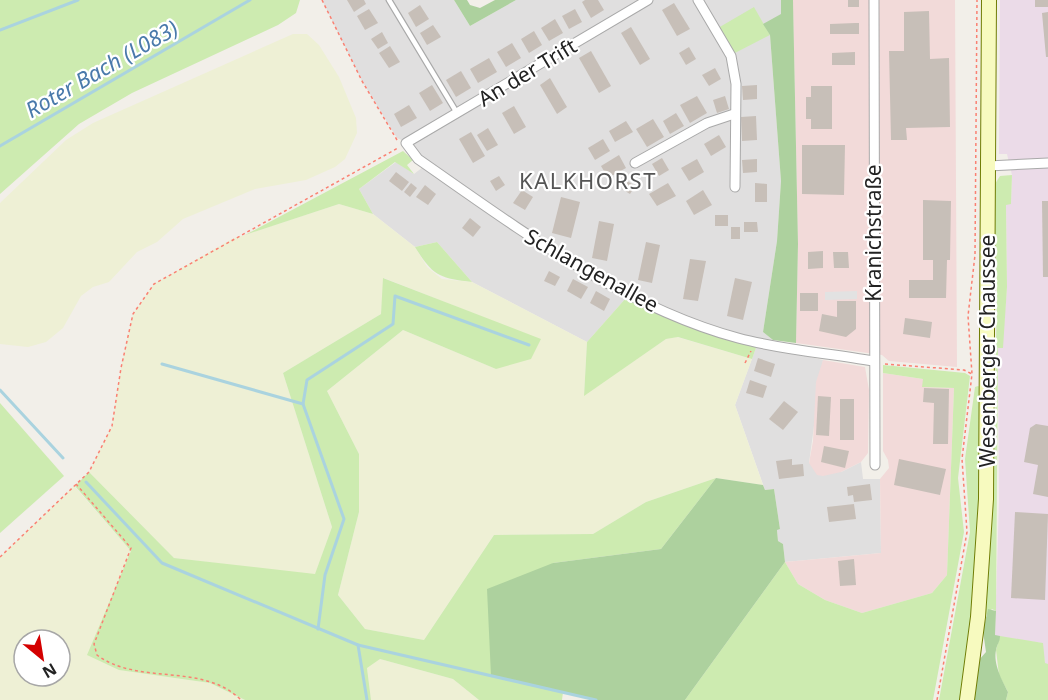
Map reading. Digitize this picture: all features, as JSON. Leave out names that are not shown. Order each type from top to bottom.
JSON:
[{"type":"main road","name":"Wesenberger Chaussee","points":[[967,700],[983,562],[987,379],[989,0]]},
{"type":"street","name":"An der Trift","points":[[403,145],[648,0]]},
{"type":"street","points":[[698,0],[731,56],[736,84],[735,187]]},
{"type":"street","name":"Kranichstraße","points":[[874,0],[875,465]]},
{"type":"street","points":[[635,163],[708,123],[734,114]]},
{"type":"street","name":"Schlangenallee","points":[[403,145],[418,159],[511,225],[649,305],[738,338],[873,361]]},
{"type":"street","points":[[988,166],[1048,163]]},
{"type":"lane","points":[[389,0],[456,113]]},
{"type":"path","points":[[0,557],[89,472],[112,426],[120,368],[133,314],[154,284],[403,145],[362,81],[322,0]]},
{"type":"path","points":[[937,700],[967,532],[962,459],[972,374],[968,316],[975,255],[976,0]]},
{"type":"path","points":[[745,363],[749,356]]},
{"type":"path","points":[[873,361],[964,370],[987,379]]},
{"type":"path","points":[[76,484],[131,548],[94,644],[98,655],[123,668],[208,681],[229,689],[241,700]]},
{"type":"shaded area","points":[[322,0],[454,0],[470,26],[516,0],[781,0],[781,14],[770,35],[781,181],[777,241],[763,332],[773,340],[757,339],[626,298],[587,342],[472,282],[437,242],[415,247],[373,214],[359,189],[396,162],[414,174],[423,167],[406,152],[404,141],[397,138],[362,81]]},
{"type":"shaded area","points":[[793,0],[955,0],[957,367],[889,361],[882,355],[796,343],[798,244]]},
{"type":"shaded area","points":[[1000,0],[1048,0],[1048,664],[1045,664],[1042,643],[995,636],[999,500],[998,348],[1002,348],[1007,287],[1006,204],[1011,204],[1012,175],[1007,154],[999,154]]},
{"type":"shaded area","points":[[857,291],[857,299],[825,300],[825,292]]},
{"type":"shaded area","points":[[757,345],[823,360],[809,463],[841,472],[861,462],[863,479],[880,479],[881,553],[785,562],[783,544],[778,541],[777,529],[780,529],[774,489],[765,490],[735,405]]},
{"type":"shaded area","points":[[823,360],[865,367],[869,390],[868,453],[861,462],[841,472],[823,476],[817,475],[809,463],[813,441],[816,382]]},
{"type":"shaded area","points":[[883,373],[923,379],[923,387],[954,388],[947,575],[932,593],[862,613],[825,600],[798,584],[785,562],[881,553],[880,479],[889,468],[883,451]]},
{"type":"green space","points":[[0,0],[300,0],[296,13],[278,25],[132,93],[79,124],[0,194]]},
{"type":"green space","points":[[454,0],[467,0],[470,5],[480,8],[495,0],[516,0],[470,26]]},
{"type":"green space","points":[[781,0],[793,0],[798,244],[796,343],[773,340],[763,332],[777,241],[781,181],[770,35],[763,24],[781,14]]},
{"type":"green space","points":[[754,7],[770,35],[733,54],[718,28]]},
{"type":"green space","points":[[293,34],[307,34],[319,45],[339,77],[356,118],[357,133],[345,159],[335,167],[306,180],[255,189],[183,219],[157,242],[137,252],[109,282],[93,287],[81,296],[63,328],[46,342],[28,347],[0,344],[0,203],[66,140],[93,123]]},
{"type":"green space","points":[[403,151],[413,160],[407,165],[414,174],[395,162],[359,189],[373,214],[339,204],[245,235]]},
{"type":"green space","points":[[1012,175],[1011,204],[1006,205],[1007,287],[1003,348],[998,348],[996,611],[992,609],[984,617],[993,498],[997,292],[993,187],[1000,176]]},
{"type":"green space","points":[[339,204],[373,214],[415,247],[427,267],[442,279],[472,282],[587,342],[584,395],[666,339],[677,337],[752,359],[735,405],[763,485],[716,478],[646,502],[593,534],[494,535],[424,640],[365,629],[338,595],[359,512],[359,454],[327,391],[403,330],[496,369],[541,340],[384,278],[381,314],[283,373],[332,527],[315,575],[174,558],[89,472],[112,426],[121,368],[133,314],[154,284],[232,239]]},
{"type":"green space","points":[[437,242],[472,282],[438,274],[432,270],[415,247]]},
{"type":"green space","points":[[383,278],[541,339],[531,359],[496,369],[403,330],[327,391],[359,454],[359,512],[338,595],[365,629],[424,640],[494,535],[593,534],[646,502],[716,478],[661,549],[553,563],[491,676],[563,692],[562,700],[479,700],[453,679],[380,659],[367,668],[371,700],[245,700],[210,683],[119,670],[87,655],[131,551],[75,486],[89,472],[174,558],[315,574],[332,527],[283,373],[381,314]]},
{"type":"green space","points":[[626,298],[757,345],[752,359],[678,337],[666,339],[584,396],[587,342]]},
{"type":"green space","points":[[883,365],[965,373],[970,376],[958,478],[964,532],[933,700],[685,700],[785,562],[798,584],[825,600],[862,613],[932,593],[947,575],[954,388],[922,387],[923,379],[883,373]]},
{"type":"green space","points":[[975,387],[982,388],[978,505],[974,583],[962,700],[939,700],[970,532],[965,459]]},
{"type":"green space","points":[[0,403],[64,476],[0,533]]},
{"type":"green space","points":[[716,478],[763,485],[765,490],[774,489],[780,529],[777,530],[778,541],[783,544],[785,562],[685,700],[596,700],[491,676],[487,589],[553,563],[661,549]]},
{"type":"green space","points":[[74,486],[131,551],[120,670],[210,683],[245,700],[0,700],[0,557]]},
{"type":"green space","points":[[988,609],[996,611],[995,635],[1000,636],[1000,640],[995,655],[999,672],[1008,692],[1006,700],[973,700],[979,660],[986,652],[983,631]]},
{"type":"green space","points":[[1000,636],[1043,643],[1045,663],[1048,664],[1048,700],[1006,700],[1008,692],[999,675],[996,650]]},
{"type":"green space","points":[[380,659],[453,679],[479,700],[371,700],[367,667]]},
{"type":"building","points":[[347,0],[364,0],[366,4],[354,12]]},
{"type":"building","points":[[598,0],[604,10],[591,18],[582,2]]},
{"type":"building","points":[[848,0],[859,0],[859,7],[848,7]]},
{"type":"building","points":[[1035,0],[1048,0],[1048,7],[1035,7]]},
{"type":"building","points":[[674,3],[690,29],[677,36],[662,10]]},
{"type":"building","points":[[420,5],[429,19],[416,27],[408,13]]},
{"type":"building","points":[[369,9],[378,23],[365,30],[357,16]]},
{"type":"building","points":[[575,9],[582,22],[569,29],[562,16]]},
{"type":"building","points":[[929,11],[930,59],[949,58],[950,127],[906,128],[907,140],[891,140],[889,51],[904,51],[904,12]]},
{"type":"building","points":[[1048,12],[1048,57],[1046,57],[1042,13]]},
{"type":"building","points":[[555,19],[563,33],[549,41],[541,28]]},
{"type":"building","points":[[859,23],[859,34],[830,34],[830,24]]},
{"type":"building","points":[[433,25],[441,37],[427,45],[420,33]]},
{"type":"building","points":[[631,27],[650,59],[640,65],[621,33]]},
{"type":"building","points":[[534,31],[542,45],[529,53],[521,39]]},
{"type":"building","points":[[382,32],[388,43],[378,49],[371,39]]},
{"type":"building","points":[[512,43],[521,58],[506,67],[497,52]]},
{"type":"building","points":[[390,46],[400,62],[389,68],[379,53]]},
{"type":"building","points":[[689,47],[696,59],[686,65],[679,53]]},
{"type":"building","points":[[591,51],[611,86],[599,93],[579,58]]},
{"type":"building","points":[[855,52],[855,65],[832,65],[832,53]]},
{"type":"building","points":[[489,58],[497,72],[478,83],[470,69]]},
{"type":"building","points":[[715,68],[721,79],[709,86],[702,75]]},
{"type":"building","points":[[461,71],[471,88],[456,97],[446,80]]},
{"type":"building","points":[[550,78],[567,107],[557,114],[540,85]]},
{"type":"building","points":[[432,85],[443,103],[430,111],[419,93]]},
{"type":"building","points":[[757,85],[757,99],[743,100],[742,86]]},
{"type":"building","points":[[811,86],[832,86],[832,129],[811,129],[811,119],[806,119],[806,97],[811,97]]},
{"type":"building","points":[[697,96],[707,113],[690,123],[680,105]]},
{"type":"building","points":[[725,96],[729,109],[717,113],[713,100]]},
{"type":"building","points":[[409,105],[417,118],[401,127],[394,114]]},
{"type":"building","points":[[514,106],[526,127],[514,134],[502,113]]},
{"type":"building","points":[[676,113],[684,126],[670,134],[663,121]]},
{"type":"building","points":[[756,116],[757,140],[742,141],[741,117]]},
{"type":"building","points":[[653,119],[664,137],[647,147],[636,129]]},
{"type":"building","points":[[626,121],[633,132],[615,142],[609,131]]},
{"type":"building","points":[[488,128],[498,145],[487,151],[477,135]]},
{"type":"building","points":[[471,132],[485,156],[473,163],[459,139]]},
{"type":"building","points":[[719,135],[726,147],[711,156],[704,144]]},
{"type":"building","points":[[603,139],[610,151],[595,160],[588,148]]},
{"type":"building","points":[[802,145],[845,145],[844,195],[802,194]]},
{"type":"building","points":[[619,155],[626,168],[608,178],[601,166]]},
{"type":"building","points":[[662,158],[669,170],[659,176],[652,164]]},
{"type":"building","points":[[697,159],[704,172],[689,181],[681,168]]},
{"type":"building","points":[[757,159],[757,172],[743,173],[742,160]]},
{"type":"building","points":[[396,172],[409,182],[402,191],[389,181]]},
{"type":"building","points":[[499,176],[505,185],[496,191],[490,181]]},
{"type":"building","points":[[627,181],[635,186],[630,194],[622,189]]},
{"type":"building","points":[[411,183],[417,188],[410,197],[404,192]]},
{"type":"building","points":[[668,183],[676,196],[657,206],[649,194]]},
{"type":"building","points":[[755,183],[767,184],[767,202],[755,202]]},
{"type":"building","points":[[425,185],[436,194],[428,205],[416,197]]},
{"type":"building","points":[[522,190],[533,197],[525,210],[513,203]]},
{"type":"building","points":[[703,190],[712,205],[694,215],[686,201]]},
{"type":"building","points":[[561,197],[580,202],[571,238],[552,233]]},
{"type":"building","points":[[923,200],[951,201],[950,260],[947,260],[946,298],[909,298],[909,280],[933,280],[933,260],[923,260]]},
{"type":"building","points":[[1042,201],[1048,201],[1048,277],[1043,277]]},
{"type":"building","points":[[715,215],[728,215],[728,226],[715,226]]},
{"type":"building","points":[[470,218],[481,227],[473,237],[462,228]]},
{"type":"building","points":[[599,221],[614,224],[607,261],[592,258]]},
{"type":"building","points":[[744,222],[757,222],[758,232],[744,232]]},
{"type":"building","points":[[731,227],[740,227],[740,239],[731,239]]},
{"type":"building","points":[[646,242],[660,245],[652,283],[638,280]]},
{"type":"building","points":[[823,251],[823,268],[808,269],[808,252]]},
{"type":"building","points":[[833,252],[848,252],[849,268],[834,268]]},
{"type":"building","points":[[690,259],[706,261],[698,301],[683,299]]},
{"type":"building","points":[[549,271],[560,277],[555,286],[544,281]]},
{"type":"building","points":[[735,278],[752,282],[743,320],[727,316]]},
{"type":"building","points":[[573,279],[588,287],[581,299],[567,291]]},
{"type":"building","points":[[596,291],[610,299],[604,311],[590,303]]},
{"type":"building","points":[[800,293],[818,293],[818,311],[800,311]]},
{"type":"building","points":[[837,301],[856,301],[856,329],[846,337],[819,331],[822,314],[837,317]]},
{"type":"building","points":[[905,318],[932,322],[930,338],[903,334]]},
{"type":"building","points":[[758,358],[775,364],[771,377],[754,371]]},
{"type":"building","points":[[750,380],[767,386],[763,398],[746,393]]},
{"type":"building","points":[[924,388],[949,389],[948,444],[933,444],[934,403],[923,402]]},
{"type":"building","points":[[818,396],[831,397],[829,436],[816,435]]},
{"type":"building","points":[[840,399],[854,399],[854,440],[840,440]]},
{"type":"building","points":[[784,401],[798,412],[783,430],[769,419]]},
{"type":"building","points":[[1036,424],[1048,426],[1048,497],[1033,494],[1038,465],[1024,462],[1030,428]]},
{"type":"building","points":[[824,446],[849,451],[845,468],[821,462]]},
{"type":"building","points":[[792,459],[792,465],[803,464],[804,476],[779,479],[776,461]]},
{"type":"building","points":[[899,459],[946,469],[940,495],[894,485]]},
{"type":"building","points":[[870,484],[872,500],[854,502],[853,495],[848,496],[847,487]]},
{"type":"building","points":[[854,504],[856,519],[829,522],[827,507]]},
{"type":"building","points":[[1015,512],[1048,514],[1045,600],[1011,598]]},
{"type":"building","points":[[854,559],[856,585],[840,586],[838,561]]},
{"type":"waterway","points":[[0,30],[78,0]]},
{"type":"waterway","name":"Roter Bach (L083)","points":[[0,146],[250,0]]},
{"type":"waterway","points":[[303,404],[307,380],[393,324],[395,296],[529,345]]},
{"type":"waterway","points":[[162,364],[303,404],[344,519],[325,575],[318,629]]},
{"type":"waterway","points":[[0,390],[63,458]]},
{"type":"waterway","points":[[86,482],[162,563],[358,645],[596,700]]},
{"type":"waterway","points":[[358,645],[367,700]]},
{"type":"district","name":"KALKHORST","points":[[588,180]]}]
